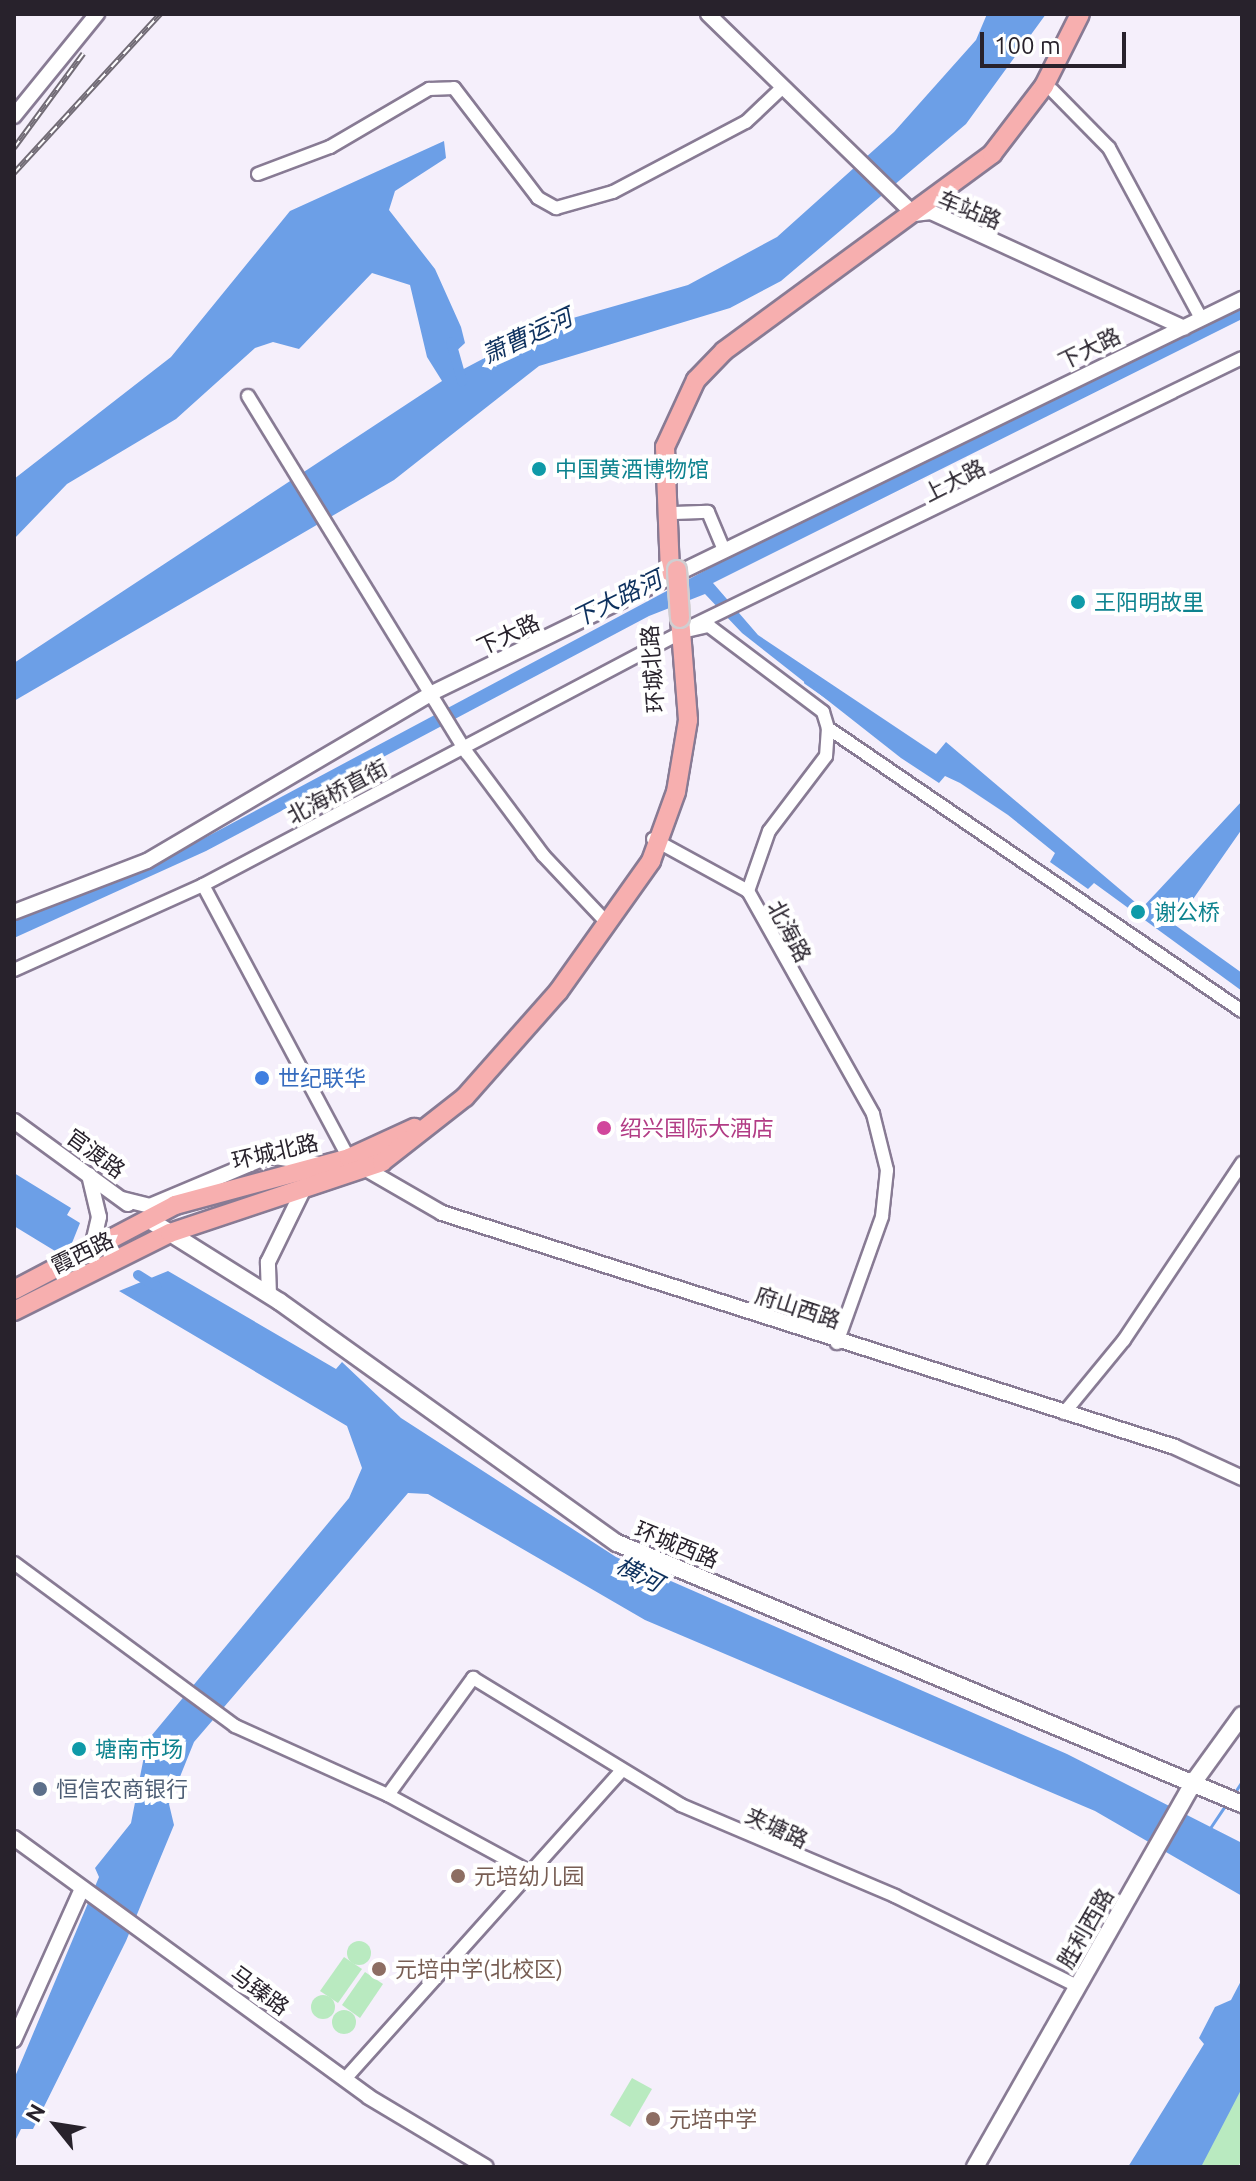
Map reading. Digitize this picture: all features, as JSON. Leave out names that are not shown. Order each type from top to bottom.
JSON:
[{"type":"main road","name":"环城北路","points":[[170,1233],[305,1186],[366,1169],[425,1134],[465,1097],[558,992],[655,840],[676,792],[688,720],[672,568],[665,447],[696,380],[724,351],[992,154],[1019,122],[1080,14]]},
{"type":"main road","name":"环城北路","points":[[672,568],[673,449],[700,383],[728,355],[916,210],[997,160],[1052,90],[1088,14]]},
{"type":"main road","name":"环城北路","points":[[151,1221],[215,1189],[349,1158],[422,1123],[454,1097],[604,921]]},
{"type":"main road","name":"环城西路","points":[[151,1221],[269,1295],[617,1543],[1205,1785],[1239,1802]]},
{"type":"main road","name":"霞西路","points":[[14,1290],[151,1221]]},
{"type":"main road","name":"霞西路","points":[[14,1311],[92,1276],[170,1233]]},
{"type":"main road","name":"胜利西路","points":[[986,2167],[1242,1715]]},
{"type":"main road","name":"胜利西路","points":[[975,2167],[1182,1803],[1205,1785],[1242,1730]]},
{"type":"street","points":[[14,116],[97,14]]},
{"type":"street","name":"车站路","points":[[708,14],[864,165],[916,210],[1184,328]]},
{"type":"street","points":[[258,174],[330,147],[429,89],[454,88],[538,198],[556,208],[613,192],[746,122],[783,87]]},
{"type":"street","points":[[1052,90],[1109,148],[1201,318]]},
{"type":"street","name":"下大路","points":[[14,912],[147,861],[432,693],[626,602],[724,550],[1242,299]]},
{"type":"street","name":"上大路","points":[[677,627],[894,532],[1242,358]]},
{"type":"street","points":[[248,396],[464,746],[543,855],[604,921]]},
{"type":"street","points":[[674,513],[708,512],[724,550]]},
{"type":"street","points":[[626,602],[672,568]]},
{"type":"street","points":[[677,627],[709,626],[823,712],[828,728],[1242,1011]]},
{"type":"street","name":"北海桥直街","points":[[14,970],[203,885],[464,746],[677,627]]},
{"type":"street","name":"北海路","points":[[828,728],[826,756],[769,831],[748,891],[873,1114],[887,1170],[882,1217],[837,1343]]},
{"type":"street","points":[[655,840],[748,891]]},
{"type":"street","points":[[203,885],[349,1158]]},
{"type":"street","name":"官渡路","points":[[14,1121],[151,1221]]},
{"type":"street","points":[[122,1199],[150,1206],[269,1156],[327,1165]]},
{"type":"street","name":"府山西路","points":[[349,1158],[442,1213],[837,1343],[1175,1447],[1242,1478]]},
{"type":"street","points":[[1064,1413],[1124,1340],[1242,1163]]},
{"type":"street","points":[[89,1175],[99,1217],[90,1253]]},
{"type":"street","points":[[269,1295],[268,1262],[305,1186]]},
{"type":"street","points":[[14,1563],[217,1712],[388,1795],[530,1872]]},
{"type":"street","name":"夹塘路","points":[[388,1795],[473,1678],[621,1771],[1077,1986]]},
{"type":"street","points":[[345,2079],[621,1771]]},
{"type":"street","name":"马臻路","points":[[14,1838],[345,2079],[486,2167]]},
{"type":"street","points":[[14,2040],[86,1892]]},
{"type":"green space","points":[[359,1941],[368,1944],[371,1953],[368,1962],[359,1965],[350,1962],[347,1953],[350,1944]]},
{"type":"green space","points":[[344,1957],[362,1969],[338,2003],[320,1991]]},
{"type":"green space","points":[[365,1972],[383,1984],[360,2018],[342,2005]]},
{"type":"green space","points":[[323,1995],[332,1998],[335,2007],[332,2016],[323,2019],[314,2016],[311,2007],[314,1998]]},
{"type":"green space","points":[[344,2010],[353,2013],[356,2022],[353,2031],[344,2034],[335,2031],[332,2022],[335,2013]]},
{"type":"green space","points":[[632,2078],[652,2089],[630,2127],[610,2115]]},
{"type":"green space","points":[[1242,2087],[1242,2159],[1238,2167],[1199,2167]]},
{"type":"water","name":"萧曹运河","points":[[987,14],[1046,14],[966,124],[781,281],[730,308],[539,366],[394,480],[14,701],[14,663],[442,381],[427,357],[410,285],[372,273],[299,349],[273,342],[255,348],[176,419],[67,484],[14,539],[14,479],[171,357],[290,211],[444,141],[446,158],[395,191],[389,210],[435,269],[461,327],[465,343],[452,355],[458,372],[545,326],[688,285],[777,237],[894,132],[976,40]]},
{"type":"water","points":[[1242,307],[1242,319],[713,583],[758,635],[936,754],[946,742],[1142,908],[1242,801],[1242,829],[1175,925],[1242,973],[1242,991],[1094,883],[1088,889],[1050,862],[1055,853],[1008,815],[960,783],[945,776],[939,783],[901,758],[742,633],[705,594],[649,616],[206,851],[14,938],[14,921],[180,851],[764,539]]},
{"type":"water","points":[[14,1173],[71,1208],[67,1215],[80,1223],[72,1243],[55,1251],[14,1226]]},
{"type":"water","points":[[168,1271],[336,1369],[342,1362],[401,1418],[616,1557],[1067,1754],[1242,1843],[1242,1896],[1095,1811],[645,1620],[428,1494],[408,1493],[194,1742],[169,1804],[174,1825],[126,1941],[33,2129],[21,2129],[14,2143],[14,2079],[99,1877],[95,1868],[131,1823],[147,1741],[349,1498],[362,1468],[347,1426],[119,1291]]},
{"type":"water","points":[[1242,1979],[1242,2088],[1201,2167],[1128,2167],[1204,2044],[1199,2038],[1215,2007],[1231,2000]]},
{"type":"waterway","points":[[451,342],[462,381]]},
{"type":"waterway","points":[[805,682],[828,698]]},
{"type":"waterway","name":"横河","points":[[138,1275],[157,1287]]},
{"type":"waterway","points":[[1233,1795],[1242,1781]]},
{"type":"waterway","points":[[1210,1828],[1226,1804]]},
{"type":"railway","points":[[14,173],[160,14]]},
{"type":"railway","points":[[14,148],[83,54]]},
{"type":"place","name":"中国黄酒博物馆","points":[[539,469]]},
{"type":"place","name":"王阳明故里","points":[[1078,602]]},
{"type":"place","name":"谢公桥","points":[[1138,912]]},
{"type":"place","name":"世纪联华","points":[[262,1078]]},
{"type":"place","name":"绍兴国际大酒店","points":[[604,1128]]},
{"type":"place","name":"塘南市场","points":[[79,1749]]},
{"type":"place","name":"恒信农商银行","points":[[40,1789]]},
{"type":"place","name":"元培幼儿园","points":[[458,1876]]},
{"type":"place","name":"元培中学(北校区)","points":[[379,1969]]},
{"type":"place","name":"元培中学","points":[[653,2119]]},
{"type":"water label","name":"下大路河","points":[[617,599]]}]
